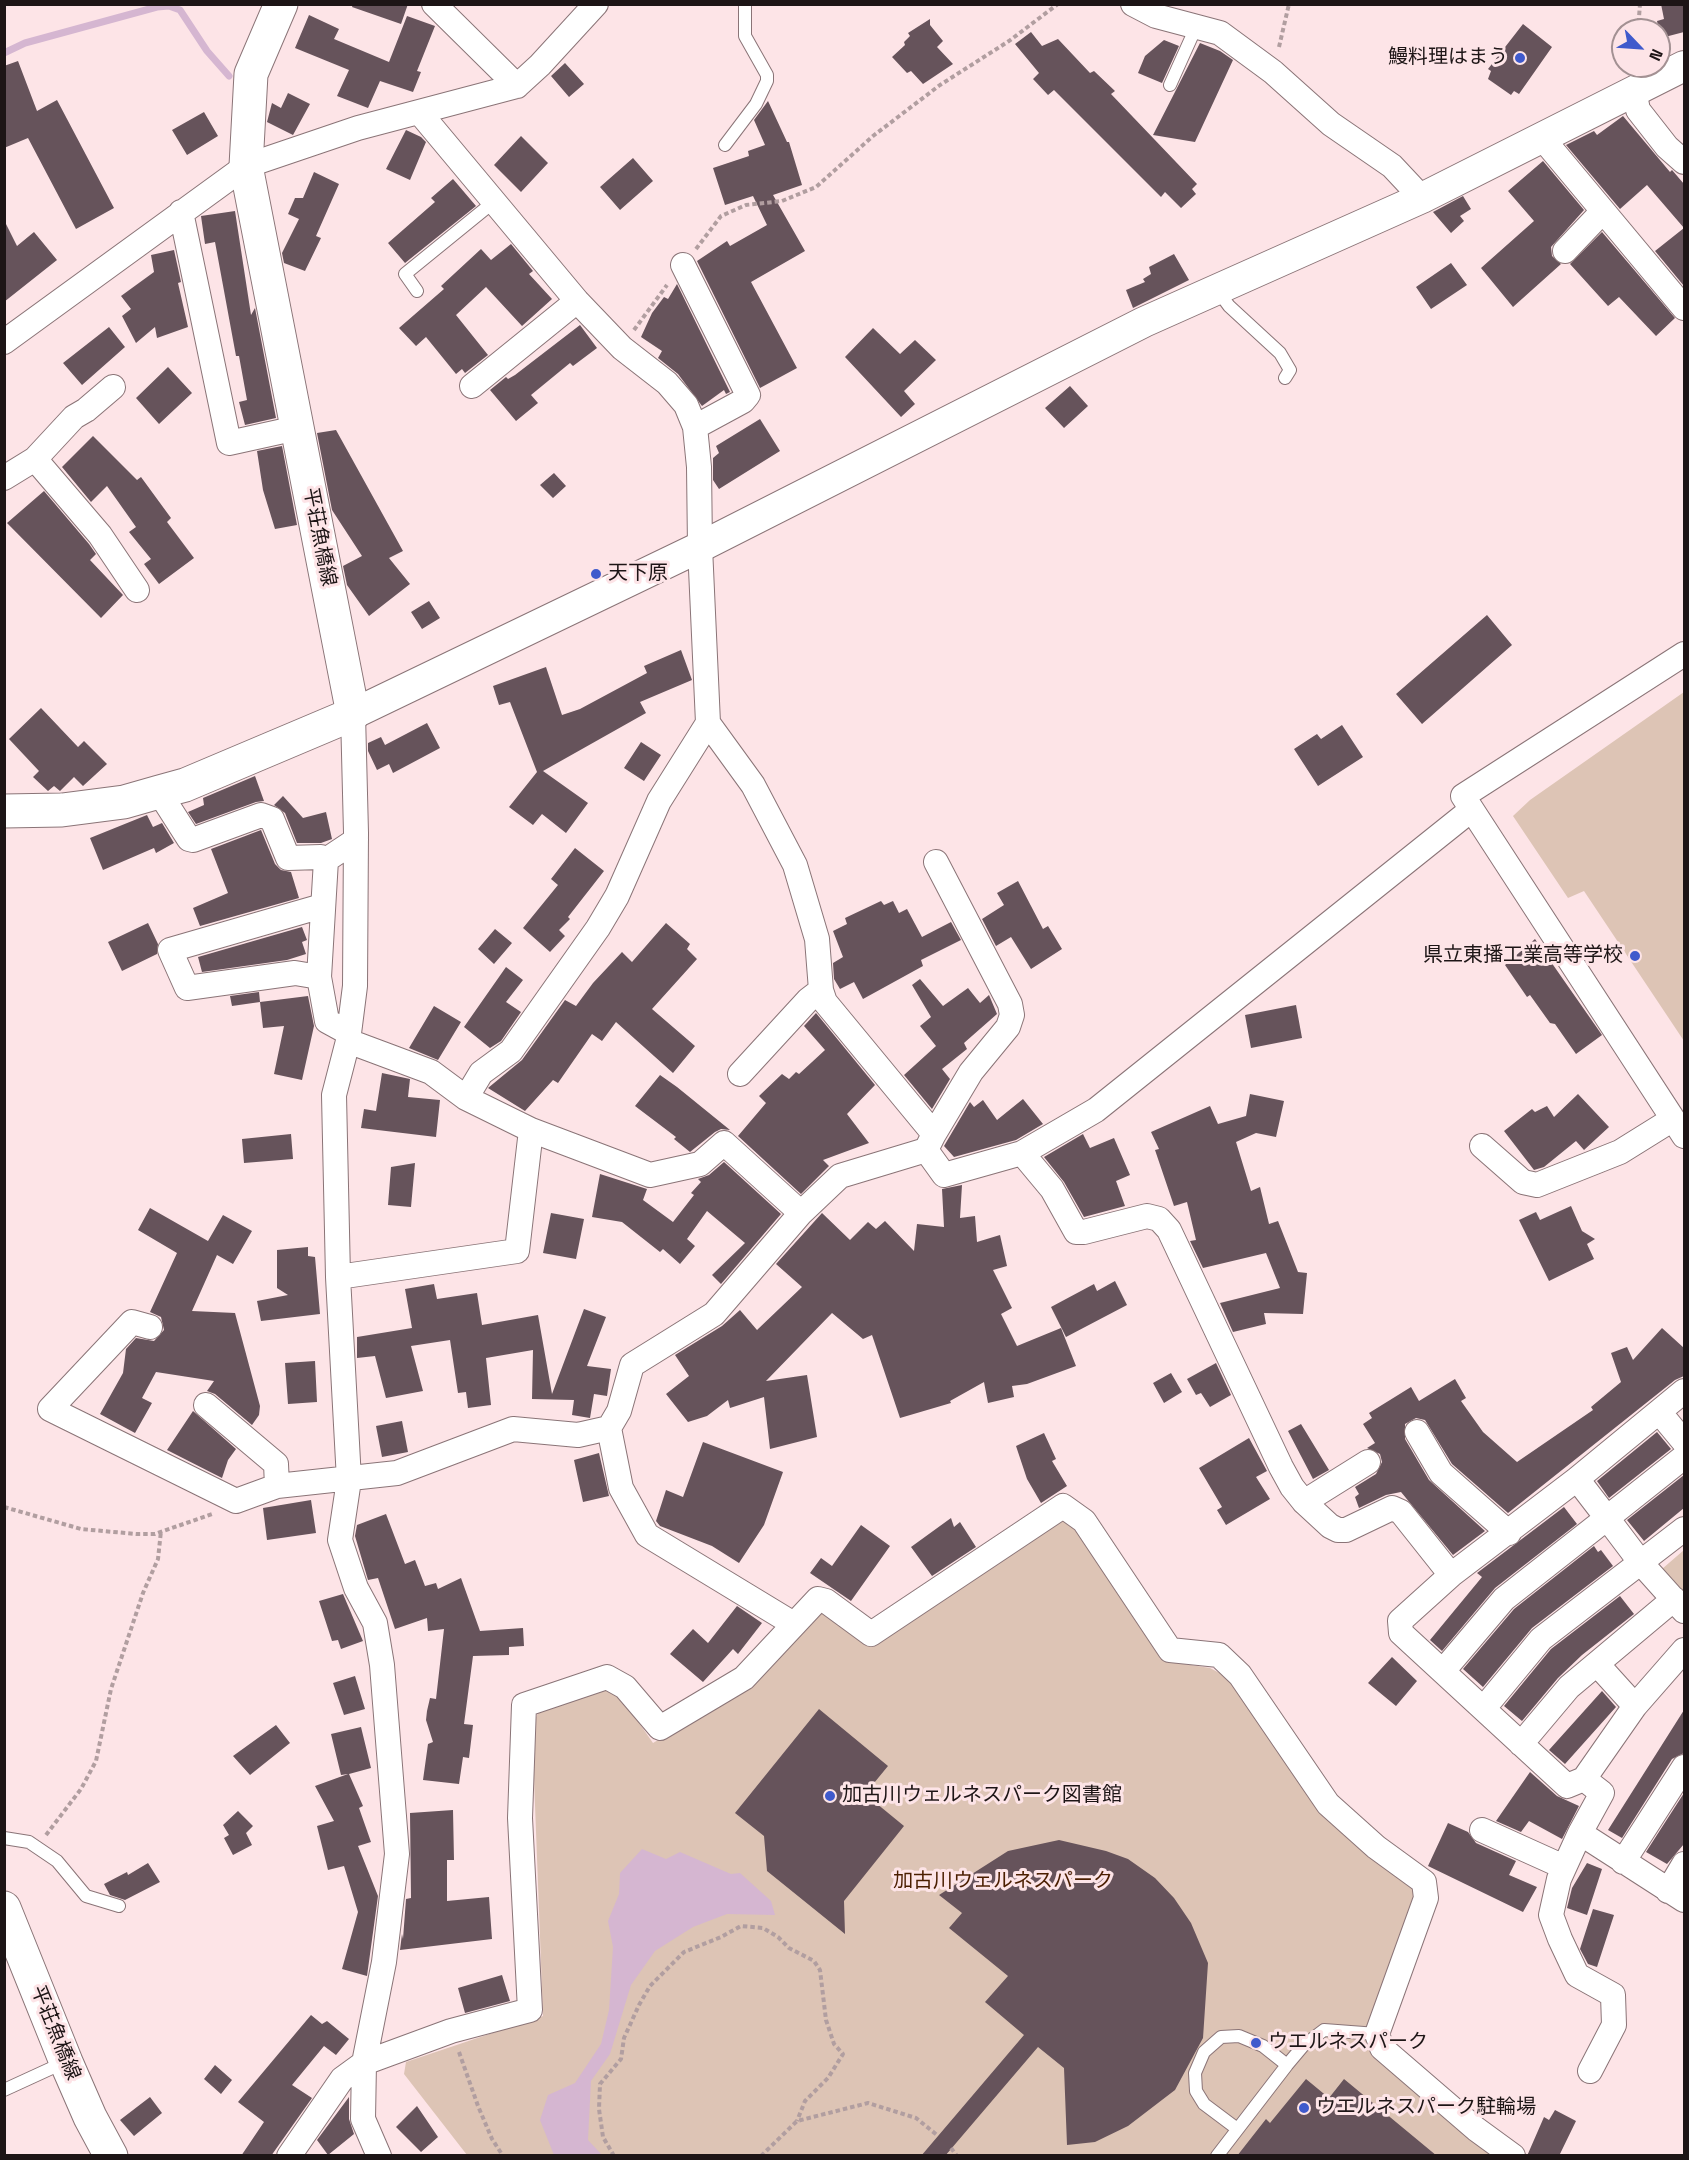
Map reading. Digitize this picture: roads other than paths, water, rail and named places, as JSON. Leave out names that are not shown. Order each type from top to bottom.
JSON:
[{"type":"main road","name":"平荘魚橋線","points":[[282,4],[251,74],[246,166],[353,714]]},
{"type":"main road","points":[[4,811],[62,810],[124,802],[185,785],[353,714]]},
{"type":"main road","name":"平荘魚橋線","points":[[4,1908],[66,2062],[90,2117],[111,2156]]},
{"type":"street","points":[[434,4],[517,86]]},
{"type":"street","points":[[4,342],[246,166],[358,128],[517,86],[540,65],[596,4]]},
{"type":"street","points":[[1132,4],[1156,16],[1197,25],[1220,33],[1273,72],[1331,124],[1392,166],[1422,198]]},
{"type":"street","points":[[379,2156],[363,2119],[364,2063],[384,1962],[397,1854],[382,1665],[375,1623],[356,1588],[340,1540],[349,1480],[338,1277],[334,1095],[348,1037],[355,986],[356,840],[353,714],[700,547],[1144,322],[1218,291],[1422,198],[1684,66]]},
{"type":"street","points":[[1634,90],[1638,110],[1667,147],[1684,162]]},
{"type":"street","points":[[420,112],[496,200],[577,301],[622,348],[667,384],[686,405],[695,428],[699,467],[700,547],[708,723],[753,784],[795,865],[817,939],[821,990],[825,1002],[930,1142],[945,1175],[1022,1153],[1096,1110],[1471,810]]},
{"type":"street","points":[[1543,139],[1684,308]]},
{"type":"street","points":[[1565,251],[1603,211]]},
{"type":"street","points":[[181,212],[229,443],[297,428]]},
{"type":"street","points":[[683,265],[748,395],[743,401],[695,428]]},
{"type":"street","points":[[472,386],[577,301]]},
{"type":"street","points":[[4,478],[35,459],[74,417],[113,387]]},
{"type":"street","points":[[35,459],[100,535],[137,590]]},
{"type":"street","points":[[1482,1146],[1523,1182],[1537,1185],[1679,1128],[1463,796],[1684,654]]},
{"type":"street","points":[[466,1098],[481,1073],[511,1051],[598,928],[617,896],[659,801],[708,723]]},
{"type":"street","points":[[159,792],[189,839],[193,840],[261,815],[272,819],[288,858],[321,857],[326,860]]},
{"type":"street","points":[[326,860],[356,840]]},
{"type":"street","points":[[326,860],[319,977],[327,1021],[348,1037],[431,1072],[466,1098],[531,1130],[650,1175],[700,1164],[724,1143],[801,1213]]},
{"type":"street","points":[[792,1623],[647,1534],[621,1488],[609,1428],[619,1411],[632,1365],[714,1314],[801,1213],[840,1176],[930,1142],[970,1072],[1008,1027],[1012,1016],[1010,1004],[936,862]]},
{"type":"street","points":[[319,977],[295,973],[188,988],[170,950],[322,906]]},
{"type":"street","points":[[740,1074],[808,1000],[821,990]]},
{"type":"street","points":[[338,1277],[517,1251],[531,1130]]},
{"type":"street","points":[[1022,1153],[1052,1190],[1076,1232],[1147,1216],[1159,1219],[1169,1230],[1281,1467],[1304,1502],[1330,1526],[1338,1530],[1346,1530],[1392,1508],[1401,1512],[1451,1575]]},
{"type":"street","points":[[150,1327],[132,1322],[50,1409],[236,1501],[277,1486],[397,1473],[513,1429],[578,1435],[609,1428]]},
{"type":"street","points":[[1684,1391],[1660,1413],[1509,1533],[1451,1575],[1400,1621],[1401,1633],[1567,1786],[1584,1779],[1635,1706],[1684,1650]]},
{"type":"street","points":[[206,1405],[276,1464],[277,1486]]},
{"type":"street","points":[[1660,1413],[1684,1442]]},
{"type":"street","points":[[1417,1432],[1441,1473],[1509,1533]]},
{"type":"street","points":[[1443,1671],[1504,1599],[1684,1457]]},
{"type":"street","points":[[1304,1502],[1368,1462]]},
{"type":"street","points":[[1521,1744],[1569,1687],[1679,1605],[1641,1563],[1577,1479]]},
{"type":"street","points":[[289,2156],[342,2079],[364,2063],[451,2031],[530,2010],[520,1818],[524,1705],[607,1677],[626,1687],[660,1728],[744,1678],[792,1623],[818,1599],[826,1601],[871,1634],[1063,1506],[1084,1521],[1170,1650],[1219,1655],[1240,1675],[1328,1804],[1376,1847],[1424,1882],[1426,1898],[1377,2034],[1382,2048],[1476,2129],[1513,2156]]},
{"type":"street","points":[[1484,1708],[1541,1639],[1684,1528]]},
{"type":"street","points":[[1597,1664],[1635,1706]]},
{"type":"street","points":[[1623,1862],[1684,1767]]},
{"type":"street","points":[[1584,1779],[1602,1793],[1564,1867],[1551,1915],[1577,1975],[1613,1995],[1614,2025],[1590,2071]]},
{"type":"street","points":[[1482,1830],[1564,1867]]},
{"type":"street","points":[[1580,1833],[1676,1895],[1684,1864]]},
{"type":"lane","points":[[725,145],[756,104],[767,81],[767,75],[745,36],[745,4]]},
{"type":"lane","points":[[1170,85],[1197,25]]},
{"type":"lane","points":[[417,291],[405,274],[496,200]]},
{"type":"lane","points":[[1218,291],[1229,306],[1280,353],[1290,370],[1285,378]]},
{"type":"lane","points":[[4,1838],[28,1842],[57,1861],[86,1896],[119,1906]]},
{"type":"lane","points":[[1217,2156],[1236,2128],[1303,2046],[1324,2030],[1377,2034]]},
{"type":"lane","points":[[1236,2128],[1204,2104],[1196,2091],[1196,2073],[1204,2052],[1221,2037],[1239,2036],[1263,2046],[1287,2065]]},
{"type":"lane","points":[[4,2090],[66,2062]]},
{"type":"waterway","points":[[4,53],[25,43],[157,7],[169,6],[180,10],[207,51],[229,76]]},
{"type":"place","name":"鰻料理はまう","points":[[1520,58]]},
{"type":"place","name":"天下原","points":[[596,574]]},
{"type":"place","name":"県立東播工業高等学校","points":[[1635,956]]},
{"type":"place","name":"加古川ウェルネスパーク図書館","points":[[830,1796]]},
{"type":"place","name":"ウエルネスパーク","points":[[1256,2043]]},
{"type":"place","name":"ウエルネスパーク駐輪場","points":[[1304,2108]]},
{"type":"park label","name":"加古川ウェルネスパーク","points":[[1003,1882]]}]
